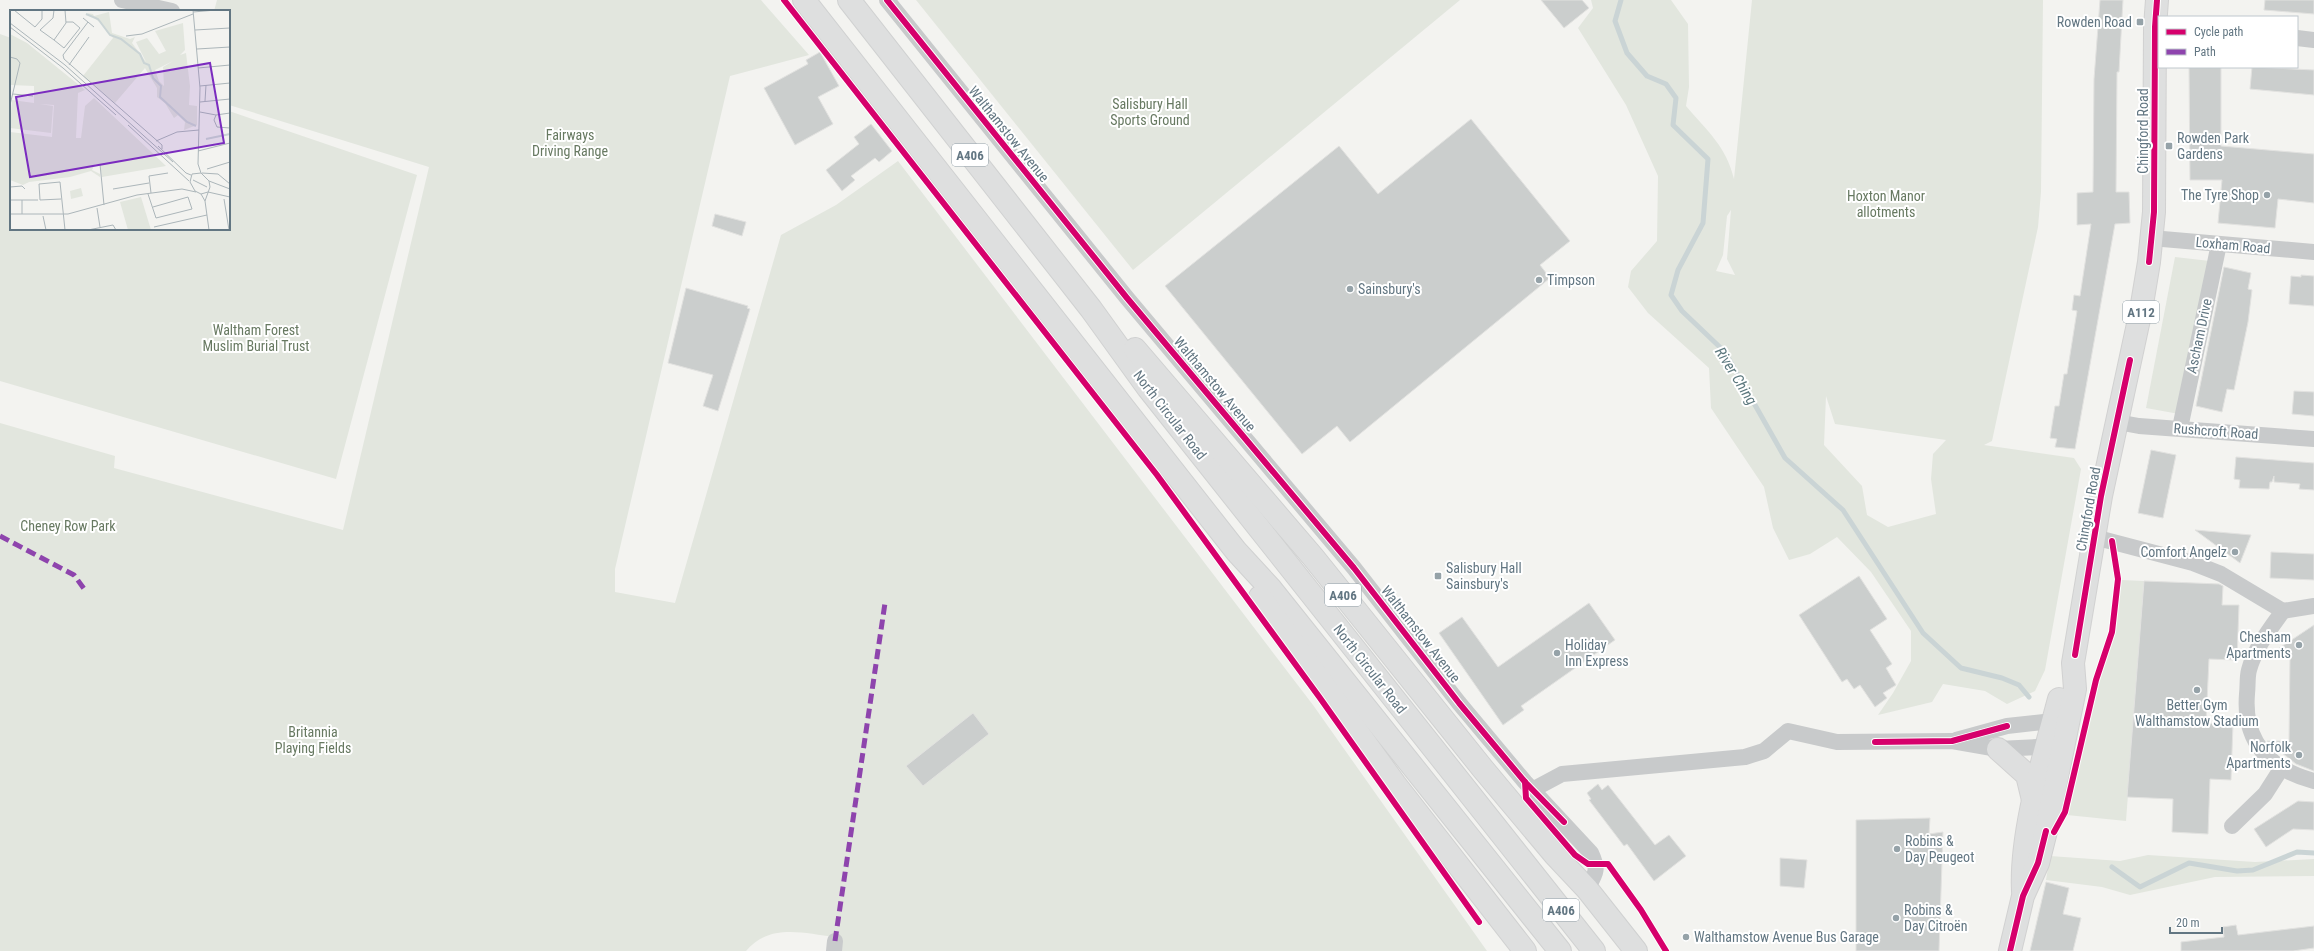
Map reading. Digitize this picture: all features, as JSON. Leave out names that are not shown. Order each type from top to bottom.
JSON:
[{"type":"main road","name":"A406","points":[[804,0],[1236,550],[1259,596],[1340,709],[1395,784],[1525,951]]},
{"type":"main road","name":"A406","points":[[849,0],[1090,309],[1137,350],[1313,557],[1482,769],[1555,855],[1587,889],[1636,951]]},
{"type":"main road","name":"Chingford Road","points":[[2010,951],[2023,896],[2038,863],[2061,721],[2062,686],[2073,667],[2094,537],[2141,310],[2154,212],[2157,0]]},
{"type":"main road","name":"North Circular Road","points":[[1090,309],[1148,388],[1594,951]]},
{"type":"main road","name":"North Circular Road","points":[[1236,550],[1272,589],[1560,951]]},
{"type":"main road","name":"Chingford Road","points":[[2023,896],[2023,858],[2034,803],[2056,746]]},
{"type":"main road","points":[[1998,749],[2027,775],[2034,803]]},
{"type":"street","points":[[122,0],[167,10]]},
{"type":"street","name":"Walthamstow Avenue","points":[[888,0],[1107,273],[1349,562],[1460,703],[1530,786],[1591,853],[1597,864],[1596,873],[1587,889]]},
{"type":"street","points":[[2298,38],[2314,40]]},
{"type":"street","name":"Loxham Road","points":[[2151,238],[2314,252]]},
{"type":"street","name":"Ascham Drive","points":[[2180,428],[2219,244]]},
{"type":"street","name":"Rushcroft Road","points":[[2117,422],[2139,426],[2314,439]]},
{"type":"street","points":[[2094,537],[2185,561],[2222,574],[2283,611],[2314,606]]},
{"type":"street","points":[[2283,611],[2263,639],[2249,670],[2246,710],[2251,733],[2263,754],[2281,770],[2314,781]]},
{"type":"street","points":[[1952,741],[2007,726],[2061,721]]},
{"type":"street","points":[[1530,786],[1562,774],[1745,757],[1764,751],[1788,731],[1836,742],[1952,741],[1998,749],[2056,746]]},
{"type":"street","points":[[2232,826],[2265,794],[2281,770]]},
{"type":"green space","points":[[217,0],[761,0],[809,55],[730,76],[615,569],[615,592],[675,603],[781,235],[836,205],[898,161],[1313,705],[1487,951],[841,951],[835,937],[799,932],[787,932],[765,936],[755,942],[746,951],[0,951],[0,423],[115,456],[114,468],[343,530],[429,167],[230,105],[230,10],[214,10]]},
{"type":"green space","name":"Salisbury Hall Sports Ground","points":[[916,0],[1460,0],[1133,270]]},
{"type":"green space","name":"Hoxton Manor allotments","points":[[1591,0],[1671,0],[1688,24],[1689,87],[1686,106],[1721,148],[1731,167],[1734,179],[1752,0],[2043,0],[2041,192],[2038,227],[1992,441],[1984,445],[2074,458],[2081,469],[2045,670],[2035,691],[2007,704],[1985,691],[1943,684],[1932,702],[1878,715],[1893,693],[1911,661],[1911,631],[1871,572],[1837,537],[1810,554],[1789,560],[1773,528],[1764,487],[1711,408],[1709,368],[1648,313],[1628,287],[1631,271],[1657,241],[1658,176],[1626,105],[1578,28],[1593,8]],"holes":[[[1731,210],[1727,259],[1735,275],[1716,271],[1723,255],[1727,216]],[[1826,396],[1835,424],[1946,440],[1933,454],[1931,479],[1936,514],[1888,527],[1867,515],[1862,486],[1824,445]]]},
{"type":"green space","name":"Waltham Forest Muslim Burial Trust","points":[[0,34],[10,38],[10,230],[230,230],[230,111],[417,175],[336,479],[0,381]]},
{"type":"green space","points":[[2175,257],[2210,261],[2179,414],[2146,408]]},
{"type":"green space","points":[[2121,580],[2144,581],[2126,821],[2067,815],[2099,680],[2114,633]]},
{"type":"green space","points":[[2148,855],[2255,862],[2314,859],[2314,876],[2215,877],[2130,895],[2102,887],[2046,880],[2050,856],[2120,861]]},
{"type":"building","points":[[1541,0],[1582,0],[1589,8],[1564,28]]},
{"type":"building","points":[[2100,0],[2123,0],[2119,72],[2117,72],[2116,192],[2129,192],[2130,223],[2115,224],[2075,449],[2055,447],[2057,439],[2050,438],[2055,406],[2059,406],[2064,374],[2067,374],[2077,311],[2072,310],[2074,295],[2080,296],[2091,224],[2077,225],[2077,193],[2093,192],[2094,79]]},
{"type":"building","points":[[2265,0],[2314,0],[2314,14],[2264,10]]},
{"type":"building","points":[[820,52],[839,86],[818,97],[833,124],[795,145],[764,88],[808,64],[806,60]]},
{"type":"building","points":[[2189,68],[2221,68],[2221,146],[2314,154],[2314,203],[2278,199],[2275,228],[2218,223],[2222,180],[2190,180]]},
{"type":"building","points":[[2252,68],[2314,70],[2314,95],[2250,89]]},
{"type":"building","name":"Sainsbury's","points":[[1471,119],[1570,241],[1540,265],[1550,278],[1350,442],[1337,426],[1302,454],[1165,286],[1339,146],[1378,194]]},
{"type":"building","points":[[871,124],[892,151],[879,162],[875,158],[851,176],[855,180],[842,191],[826,170],[859,144],[854,137]]},
{"type":"building","points":[[715,214],[746,222],[742,236],[712,226]]},
{"type":"building","points":[[2224,267],[2251,273],[2248,289],[2252,290],[2248,322],[2234,390],[2227,389],[2222,412],[2196,406]]},
{"type":"building","points":[[2301,275],[2314,276],[2314,306],[2289,304],[2291,276],[2301,277]]},
{"type":"building","points":[[686,288],[748,306],[747,308],[750,309],[718,411],[703,406],[713,375],[668,363]]},
{"type":"building","points":[[2294,391],[2314,392],[2314,416],[2292,414]]},
{"type":"building","points":[[2151,450],[2176,455],[2163,518],[2138,513]]},
{"type":"building","points":[[2236,457],[2314,463],[2314,490],[2299,489],[2300,484],[2274,482],[2274,476],[2272,482],[2270,482],[2269,489],[2239,488],[2240,480],[2234,479]]},
{"type":"building","name":"Comfort Angelz","points":[[2195,530],[2251,535],[2240,563]]},
{"type":"building","points":[[2271,552],[2314,554],[2314,580],[2270,578]]},
{"type":"building","points":[[1859,576],[1887,619],[1870,630],[1892,664],[1886,668],[1896,685],[1883,693],[1887,698],[1875,707],[1860,685],[1854,689],[1847,679],[1842,682],[1799,615]]},
{"type":"building","points":[[2144,581],[2219,584],[2223,586],[2222,605],[2239,605],[2237,660],[2209,659],[2206,723],[2233,724],[2231,780],[2210,779],[2208,834],[2172,832],[2173,799],[2127,797]]},
{"type":"building","name":"Holiday Inn Express","points":[[1589,603],[1615,640],[1521,706],[1524,710],[1503,725],[1439,633],[1462,617],[1498,667]]},
{"type":"building","points":[[2314,625],[2314,771],[2296,764],[2267,741],[2289,741],[2290,658],[2266,657]]},
{"type":"building","points":[[973,713],[989,734],[923,786],[906,766]]},
{"type":"building","points":[[1598,784],[1602,790],[1608,785],[1655,845],[1669,835],[1686,856],[1654,881],[1627,844],[1624,846],[1589,800],[1591,799],[1587,793]]},
{"type":"building","points":[[2298,801],[2314,802],[2314,830],[2293,829],[2266,847],[2254,829]]},
{"type":"building","points":[[1930,818],[1929,834],[1943,832],[1939,951],[1856,951],[1856,820]]},
{"type":"building","points":[[1780,858],[1807,860],[1804,888],[1780,886]]},
{"type":"building","points":[[2046,882],[2069,888],[2063,914],[2081,918],[2073,951],[2030,951]]},
{"type":"building","points":[[2236,925],[2238,935],[2314,926],[2314,948],[2293,951],[2181,951],[2181,942],[2224,937],[2223,927]]},
{"type":"waterway","name":"River Ching","points":[[1621,0],[1615,21],[1627,53],[1647,76],[1666,84],[1676,98],[1673,125],[1708,159],[1703,223],[1678,270],[1671,295],[1682,311],[1725,352],[1785,458],[1843,510],[1923,633],[1961,668],[2002,678],[2019,685],[2029,697]]},
{"type":"waterway","name":"River Ching","points":[[2112,867],[2140,887],[2189,863],[2237,871],[2253,870],[2297,852],[2314,853]]},
{"type":"marked path","points":[[0,536],[74,575],[85,590]]},
{"type":"marked path","points":[[835,941],[885,603]]},
{"type":"cycle path","points":[[784,0],[1157,475],[1320,698],[1479,922]]},
{"type":"cycle path","points":[[887,0],[1127,298],[1354,568],[1459,703],[1525,782],[1564,822]]},
{"type":"cycle path","points":[[2149,262],[2154,212],[2155,27],[2157,0]]},
{"type":"cycle path","points":[[2075,655],[2101,496],[2130,360]]},
{"type":"cycle path","points":[[2054,832],[2065,812],[2096,680],[2112,632],[2118,579],[2112,541]]},
{"type":"cycle path","points":[[1875,742],[1952,741],[2007,726]]},
{"type":"cycle path","points":[[1525,782],[1526,798],[1575,855],[1588,864],[1608,864],[1641,910],[1666,951]]},
{"type":"cycle path","points":[[2010,951],[2023,896],[2038,863],[2046,831]]},
{"type":"place","name":"Rowden Road","points":[[2140,22]]},
{"type":"place","name":"Rowden Park Gardens","points":[[2169,146]]},
{"type":"place","name":"The Tyre Shop","points":[[2267,195]]},
{"type":"place","name":"Timpson","points":[[1539,280]]},
{"type":"place","name":"Sainsbury's","points":[[1350,289]]},
{"type":"place","name":"Comfort Angelz","points":[[2235,552]]},
{"type":"place","name":"Salisbury Hall Sainsbury's","points":[[1438,576]]},
{"type":"place","name":"Chesham Apartments","points":[[2299,645]]},
{"type":"place","name":"Holiday Inn Express","points":[[1557,653]]},
{"type":"place","name":"Better Gym Walthamstow Stadium","points":[[2197,690]]},
{"type":"place","name":"Norfolk Apartments","points":[[2299,755]]},
{"type":"place","name":"Robins & Day Peugeot","points":[[1897,849]]},
{"type":"place","name":"Robins & Day Citroën","points":[[1896,918]]},
{"type":"place","name":"Walthamstow Avenue Bus Garage","points":[[1686,937]]},
{"type":"park label","name":"Fairways Driving Range","points":[[570,144]]},
{"type":"park label","name":"Cheney Row Park","points":[[68,526]]},
{"type":"park label","name":"Britannia Playing Fields","points":[[313,740]]}]
